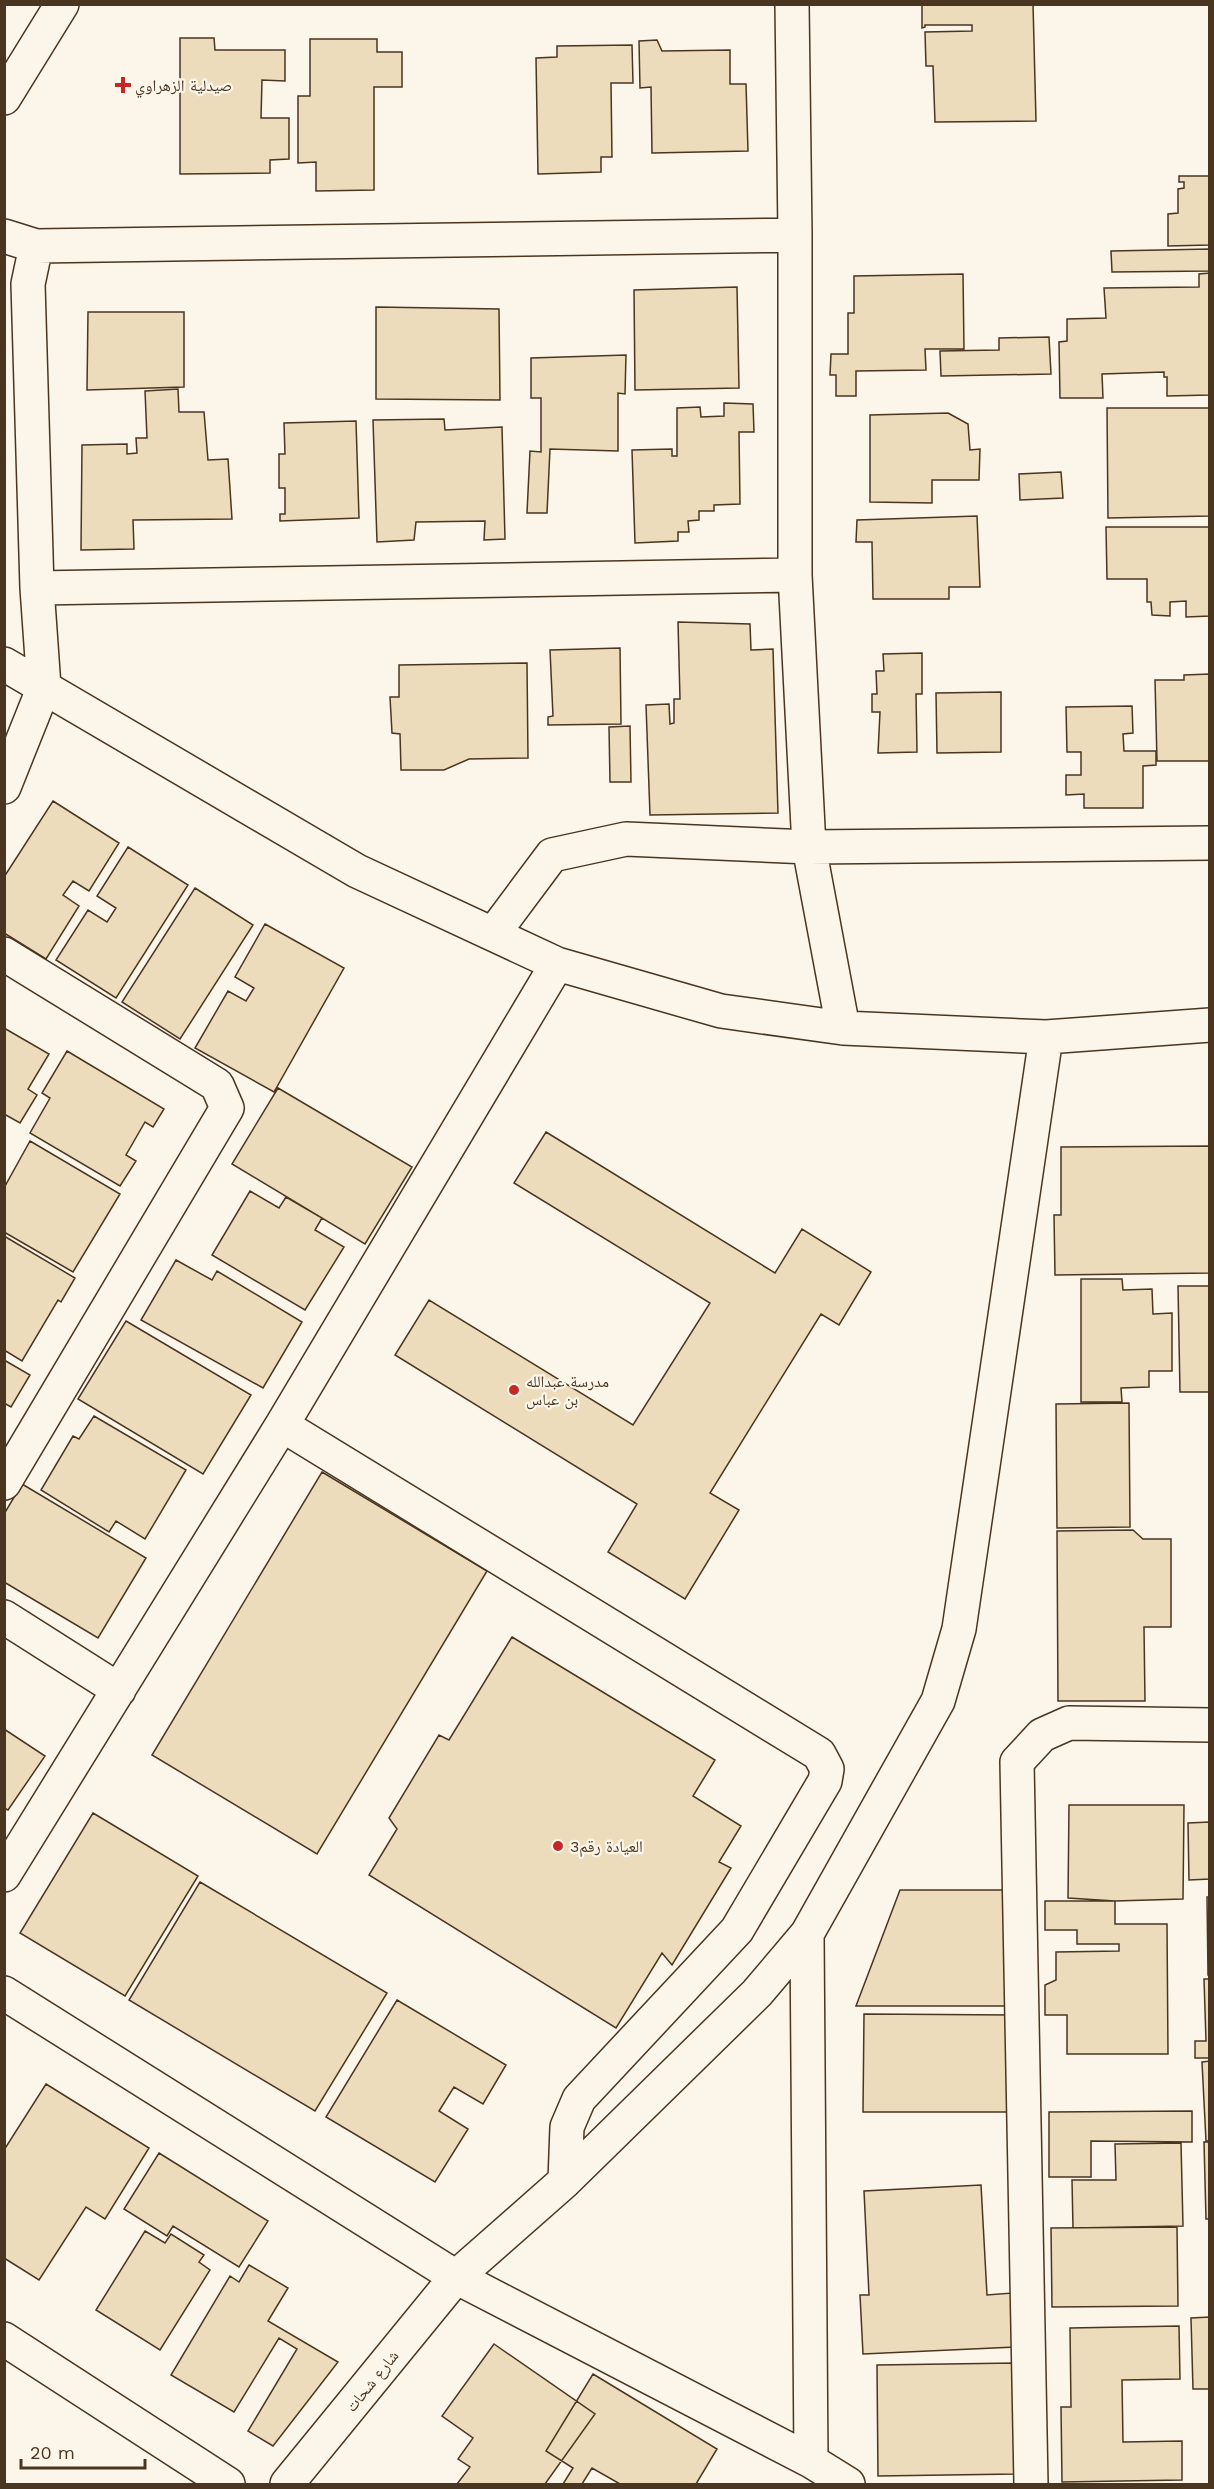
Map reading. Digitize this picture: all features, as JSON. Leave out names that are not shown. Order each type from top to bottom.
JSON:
[{"type":"street","points":[[4,98],[62,4]]},
{"type":"street","points":[[792,4],[795,575],[810,847],[843,1028]]},
{"type":"street","points":[[4,236],[36,246],[795,235]]},
{"type":"street","points":[[4,787],[44,687],[37,588],[28,285],[36,246]]},
{"type":"street","points":[[37,588],[795,575]]},
{"type":"street","points":[[4,663],[357,871],[557,964],[721,1011],[843,1028],[1046,1037],[1209,1025]]},
{"type":"street","points":[[493,934],[552,855],[626,839],[810,847],[1209,843]]},
{"type":"street","points":[[4,954],[217,1085],[227,1108],[4,1483]]},
{"type":"street","points":[[4,1875],[15,1837],[119,1690],[282,1425],[557,964]]},
{"type":"street","name":"شارع شحات","points":[[287,2484],[456,2277],[565,2181],[757,1994],[807,1934],[938,1701],[959,1629],[1046,1037]]},
{"type":"street","points":[[282,1425],[819,1754],[827,1769],[825,1781],[738,1930],[579,2099],[567,2127],[565,2181]]},
{"type":"street","points":[[4,1617],[119,1690]]},
{"type":"street","points":[[1031,2484],[1017,1762],[1042,1735],[1070,1723],[1209,1725]]},
{"type":"street","points":[[807,1934],[812,2461]]},
{"type":"street","points":[[4,1994],[456,2277],[812,2461],[848,2484]]},
{"type":"street","points":[[4,2339],[228,2484]]},
{"type":"building","points":[[922,4],[1033,4],[1036,121],[935,122],[933,66],[926,66],[925,32],[972,31],[972,25],[925,25],[922,28]]},
{"type":"building","points":[[180,38],[214,38],[215,50],[285,50],[285,81],[262,80],[261,118],[289,118],[289,159],[270,160],[270,173],[180,174]]},
{"type":"building","points":[[310,39],[377,39],[377,52],[402,52],[402,87],[374,87],[374,190],[316,191],[316,162],[298,163],[298,96],[310,96]]},
{"type":"building","points":[[657,40],[662,51],[730,50],[730,84],[746,84],[748,151],[652,153],[651,87],[640,88],[639,41]]},
{"type":"building","points":[[632,45],[633,83],[611,83],[612,157],[601,157],[601,172],[538,174],[536,58],[557,57],[557,46]]},
{"type":"building","points":[[1179,176],[1210,176],[1210,245],[1168,246],[1168,214],[1178,213],[1178,189],[1184,188],[1184,182],[1179,182]]},
{"type":"building","points":[[1210,249],[1210,271],[1112,272],[1111,251]]},
{"type":"building","points":[[1210,273],[1210,395],[1167,396],[1167,377],[1164,377],[1164,372],[1102,374],[1103,398],[1060,398],[1059,342],[1067,341],[1067,319],[1106,318],[1104,288],[1199,287],[1199,274]]},
{"type":"building","points":[[963,274],[964,349],[925,349],[926,370],[856,371],[856,396],[836,396],[836,375],[830,375],[831,354],[848,354],[848,313],[854,313],[854,276]]},
{"type":"building","points":[[737,287],[739,388],[635,390],[634,290]]},
{"type":"building","points":[[376,307],[499,309],[500,400],[376,399]]},
{"type":"building","points":[[88,312],[184,312],[184,387],[87,390]]},
{"type":"building","points":[[1049,337],[1051,374],[941,376],[940,351],[999,350],[999,338]]},
{"type":"building","points":[[626,355],[625,394],[618,393],[618,451],[550,449],[547,513],[527,513],[530,451],[541,452],[541,398],[531,398],[531,358]]},
{"type":"building","points":[[178,389],[179,412],[204,412],[208,460],[228,459],[232,519],[133,520],[134,549],[81,550],[82,445],[127,444],[127,454],[137,453],[136,438],[147,438],[145,391]]},
{"type":"building","points":[[724,403],[753,404],[754,432],[739,432],[740,504],[714,505],[714,511],[699,511],[699,520],[688,521],[689,532],[678,532],[678,541],[635,543],[632,450],[672,449],[672,456],[677,456],[677,408],[700,407],[701,417],[724,416]]},
{"type":"building","points":[[1107,408],[1210,408],[1210,516],[1108,518]]},
{"type":"building","points":[[948,413],[968,424],[970,450],[980,449],[979,480],[932,480],[932,503],[870,502],[870,415]]},
{"type":"building","points":[[444,419],[445,430],[502,427],[505,539],[484,540],[485,521],[416,522],[414,540],[377,542],[373,420]]},
{"type":"building","points":[[356,421],[359,518],[280,521],[280,514],[285,514],[285,488],[279,488],[279,454],[285,454],[284,423]]},
{"type":"building","points":[[1061,472],[1063,498],[1020,500],[1019,474]]},
{"type":"building","points":[[977,516],[980,587],[949,587],[949,599],[873,599],[872,542],[856,542],[857,520]]},
{"type":"building","points":[[1106,527],[1210,527],[1210,616],[1186,617],[1186,601],[1170,602],[1170,616],[1152,615],[1151,602],[1147,602],[1147,579],[1107,579]]},
{"type":"building","points":[[678,622],[750,624],[751,650],[773,649],[778,813],[650,815],[646,705],[669,704],[670,724],[674,723],[674,699],[680,699]]},
{"type":"building","points":[[620,648],[621,724],[548,725],[548,717],[553,716],[550,650]]},
{"type":"building","points":[[922,653],[922,694],[916,694],[917,752],[878,753],[880,712],[872,712],[872,694],[877,694],[876,671],[884,671],[883,654]]},
{"type":"building","points":[[527,663],[528,758],[469,759],[444,770],[401,770],[400,734],[392,733],[390,697],[399,697],[399,665]]},
{"type":"building","points":[[1210,674],[1210,761],[1157,761],[1155,680],[1184,680],[1184,675]]},
{"type":"building","points":[[1001,692],[1001,752],[937,753],[936,693]]},
{"type":"building","points":[[1132,706],[1133,733],[1123,734],[1124,751],[1156,751],[1156,765],[1143,766],[1143,808],[1084,808],[1084,794],[1066,795],[1066,775],[1081,775],[1081,752],[1067,752],[1066,707]]},
{"type":"building","points":[[630,726],[631,782],[610,782],[609,727]]},
{"type":"building","points":[[53,801],[119,843],[89,891],[73,881],[63,895],[79,906],[46,959],[4,933],[4,877]]},
{"type":"building","points":[[128,847],[188,885],[116,998],[56,960],[88,910],[107,922],[116,908],[97,896]]},
{"type":"building","points":[[195,888],[253,925],[180,1039],[122,1002]]},
{"type":"building","points":[[265,924],[344,968],[274,1092],[195,1048],[228,991],[246,1001],[254,988],[235,977]]},
{"type":"building","points":[[4,1028],[49,1054],[28,1089],[37,1095],[20,1123],[4,1114]]},
{"type":"building","points":[[67,1051],[164,1109],[153,1127],[145,1122],[126,1155],[136,1161],[120,1186],[30,1133],[50,1098],[42,1093]]},
{"type":"building","points":[[278,1088],[412,1167],[365,1244],[232,1164]]},
{"type":"building","name":"مدرسة عبدالله بن عباس","points":[[546,1132],[775,1273],[802,1229],[871,1272],[839,1325],[821,1314],[710,1493],[739,1510],[685,1599],[608,1552],[637,1504],[395,1355],[429,1300],[633,1425],[710,1303],[514,1183]]},
{"type":"building","points":[[30,1141],[120,1194],[73,1272],[4,1232],[4,1188]]},
{"type":"building","points":[[1210,1146],[1210,1273],[1055,1275],[1054,1215],[1061,1215],[1061,1147]]},
{"type":"building","points":[[250,1191],[279,1208],[286,1197],[322,1218],[315,1230],[344,1247],[305,1310],[212,1255]]},
{"type":"building","points":[[4,1236],[75,1278],[61,1302],[58,1300],[22,1361],[4,1350]]},
{"type":"building","points":[[176,1260],[212,1280],[217,1271],[302,1322],[263,1388],[141,1320]]},
{"type":"building","points":[[1081,1279],[1122,1279],[1123,1290],[1152,1289],[1153,1314],[1172,1313],[1172,1371],[1149,1371],[1149,1387],[1121,1388],[1122,1402],[1081,1402]]},
{"type":"building","points":[[1178,1286],[1210,1286],[1210,1392],[1180,1392]]},
{"type":"building","points":[[126,1321],[251,1395],[203,1474],[78,1399]]},
{"type":"building","points":[[4,1360],[30,1375],[11,1407],[4,1403]]},
{"type":"building","points":[[1129,1403],[1130,1527],[1057,1528],[1056,1404]]},
{"type":"building","points":[[94,1416],[186,1470],[145,1539],[116,1521],[109,1532],[41,1490],[73,1436],[79,1439]]},
{"type":"building","points":[[322,1472],[487,1571],[317,1854],[152,1755]]},
{"type":"building","points":[[22,1484],[146,1558],[98,1638],[4,1582],[4,1514]]},
{"type":"building","points":[[1133,1530],[1143,1539],[1171,1539],[1171,1627],[1144,1627],[1145,1701],[1058,1701],[1057,1531]]},
{"type":"building","name":"3العيادة رقم","points":[[512,1637],[715,1760],[693,1796],[741,1826],[719,1862],[731,1868],[672,1965],[662,1953],[616,2028],[369,1875],[397,1829],[389,1818],[439,1735],[449,1740]]},
{"type":"building","points":[[4,1729],[45,1756],[8,1810],[4,1808]]},
{"type":"building","points":[[1069,1805],[1184,1805],[1183,1899],[1115,1901],[1068,1898]]},
{"type":"building","points":[[93,1813],[198,1876],[125,1996],[20,1933]]},
{"type":"building","points":[[1210,1822],[1210,1879],[1189,1880],[1188,1823]]},
{"type":"building","points":[[200,1882],[387,1993],[315,2111],[129,2000]]},
{"type":"building","points":[[900,1890],[1011,1890],[1010,2006],[856,2006]]},
{"type":"building","points":[[1207,1897],[1210,1897],[1210,1975],[1208,1975]]},
{"type":"building","points":[[1045,1901],[1115,1901],[1115,1924],[1167,1924],[1168,2054],[1067,2054],[1067,2015],[1045,2015],[1045,1985],[1056,1980],[1056,1952],[1119,1951],[1119,1944],[1077,1944],[1077,1930],[1045,1930]]},
{"type":"building","points":[[1204,1979],[1210,1979],[1210,2058],[1195,2058],[1195,2041],[1206,2041]]},
{"type":"building","points":[[397,2000],[506,2065],[483,2104],[454,2087],[439,2111],[468,2129],[435,2182],[326,2117]]},
{"type":"building","points":[[864,2014],[1014,2015],[1013,2112],[863,2112]]},
{"type":"building","points":[[1210,2061],[1210,2141],[1206,2141],[1202,2062]]},
{"type":"building","points":[[46,2084],[149,2148],[105,2219],[86,2207],[39,2280],[4,2258],[4,2150]]},
{"type":"building","points":[[1192,2111],[1192,2142],[1091,2141],[1091,2177],[1049,2177],[1049,2112]]},
{"type":"building","points":[[1204,2142],[1210,2142],[1210,2219],[1206,2219]]},
{"type":"building","points":[[1181,2143],[1183,2226],[1073,2228],[1072,2180],[1116,2180],[1115,2144]]},
{"type":"building","points":[[159,2153],[268,2221],[239,2267],[173,2226],[167,2236],[124,2209]]},
{"type":"building","points":[[981,2185],[987,2295],[1012,2293],[1015,2347],[863,2354],[860,2295],[869,2295],[864,2191]]},
{"type":"building","points":[[1177,2227],[1178,2306],[1052,2307],[1051,2228]]},
{"type":"building","points":[[145,2231],[165,2243],[171,2234],[204,2255],[199,2262],[210,2270],[160,2350],[96,2310]]},
{"type":"building","points":[[249,2265],[288,2288],[268,2321],[338,2362],[273,2446],[248,2431],[297,2349],[279,2338],[234,2412],[171,2375],[230,2276],[239,2282]]},
{"type":"building","points":[[1210,2317],[1210,2389],[1193,2389],[1191,2318]]},
{"type":"building","points":[[1179,2326],[1180,2379],[1122,2380],[1123,2442],[1182,2441],[1182,2480],[1062,2482],[1061,2407],[1071,2407],[1070,2328]]},
{"type":"building","points":[[494,2344],[595,2414],[545,2484],[457,2484],[470,2467],[458,2459],[473,2438],[442,2416]]},
{"type":"building","points":[[1015,2363],[1016,2474],[878,2476],[877,2365]]},
{"type":"building","points":[[593,2374],[717,2449],[696,2484],[620,2484],[592,2468],[582,2484],[563,2484],[573,2468],[546,2451]]},
{"type":"place","name":"صيدلية الزهراوي","points":[[123,85]]},
{"type":"place","name":"مدرسة عبدالله بن عباس","points":[[514,1390]]},
{"type":"place","name":"3العيادة رقم","points":[[558,1846]]}]
